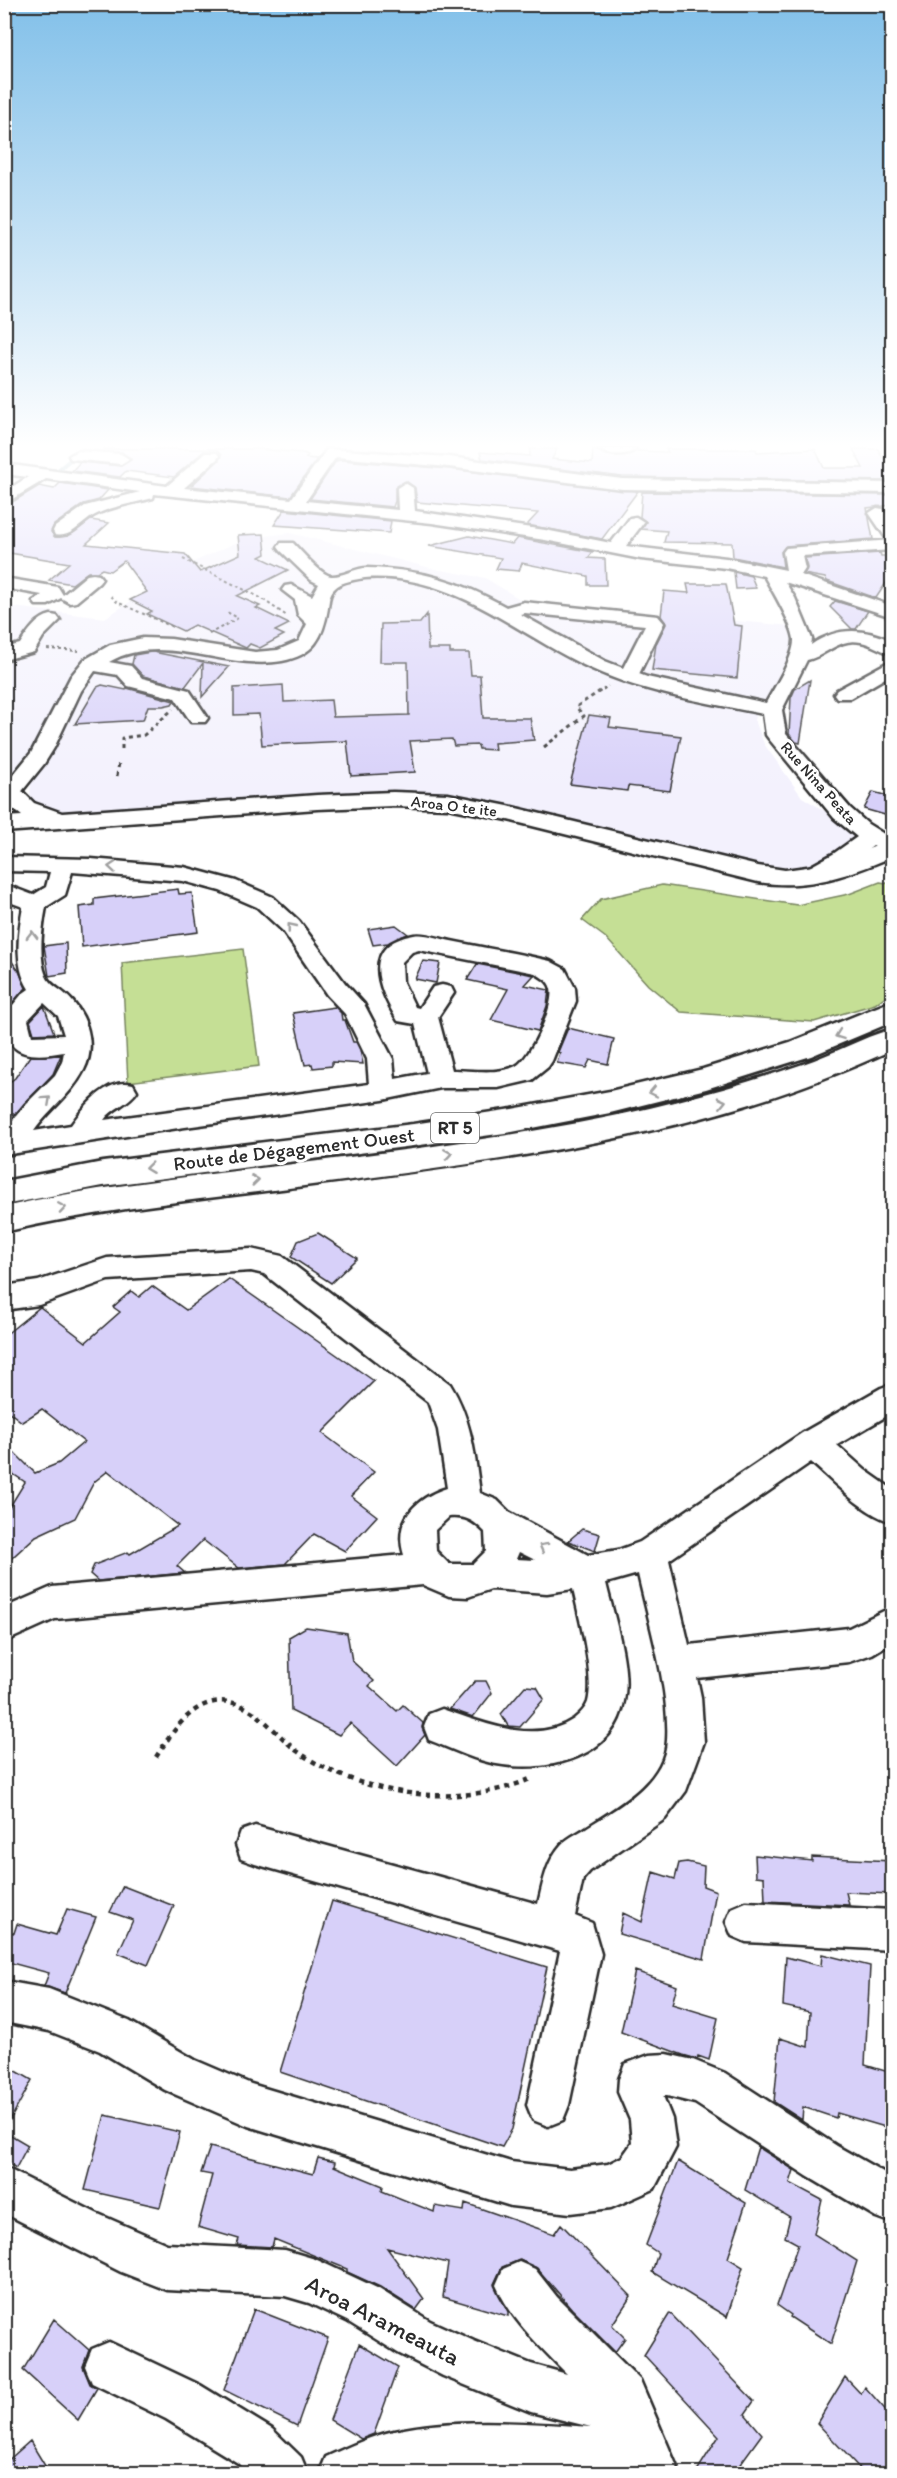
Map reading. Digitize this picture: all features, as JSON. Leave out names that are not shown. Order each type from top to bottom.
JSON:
[{"type":"main road","points":[[8,794],[30,810],[59,820]]},
{"type":"main road","name":"Aroa O te ite","points":[[4,825],[316,802],[393,799],[448,801],[508,813],[758,874],[785,878],[835,871],[885,844]]},
{"type":"main road","name":"Route de Dégagement Ouest","points":[[4,1193],[114,1172],[551,1114],[705,1080],[849,1031],[892,1011]]},
{"type":"main road","name":"Route de Dégagement Ouest","points":[[4,1220],[152,1193],[400,1162],[545,1139],[645,1120],[732,1099],[812,1074],[892,1039]]},
{"type":"street","points":[[305,565],[317,576],[330,582]]},
{"type":"street","points":[[732,565],[892,612]]},
{"type":"street","points":[[785,580],[796,569],[795,565]]},
{"type":"street","points":[[8,794],[45,746],[51,731],[91,664],[121,647],[166,644],[261,659],[289,653],[307,644],[316,622],[321,593],[330,582],[363,573],[382,572],[427,579],[467,591],[598,665],[642,682],[772,710],[800,656],[803,639],[785,580]]},
{"type":"street","points":[[70,598],[93,579]]},
{"type":"street","points":[[4,583],[52,591],[54,596],[42,601]]},
{"type":"street","points":[[291,590],[303,597],[307,615],[316,622]]},
{"type":"street","points":[[504,613],[524,607],[647,619],[655,623],[634,668],[627,675]]},
{"type":"street","points":[[4,654],[27,648],[36,634],[51,620]]},
{"type":"street","points":[[547,638],[556,632],[578,631]]},
{"type":"street","points":[[800,656],[809,655],[829,641],[844,635],[870,637],[892,648]]},
{"type":"street","points":[[624,636],[647,639]]},
{"type":"street","points":[[91,664],[124,670],[135,682],[182,694],[198,718]]},
{"type":"street","points":[[844,694],[892,666]]},
{"type":"street","name":"Rue Nina Peata","points":[[772,710],[776,735],[788,752],[842,813],[885,844]]},
{"type":"street","points":[[4,864],[63,865],[184,874],[228,886],[272,907],[291,926],[325,975],[355,1010],[380,1059],[383,1091]]},
{"type":"street","points":[[7,1145],[37,1109],[60,1087],[74,1063],[78,1040],[76,1030],[61,1004],[44,990],[33,972],[32,918],[35,904],[57,890],[63,865]]},
{"type":"street","points":[[4,891],[35,904]]},
{"type":"street","points":[[7,1145],[185,1117],[383,1091],[441,1079],[498,1079],[524,1074],[539,1061],[548,1043],[564,1001],[563,988],[556,975],[542,967],[451,947],[417,942],[400,946],[391,956],[388,971],[407,1015],[426,1017]]},
{"type":"street","points":[[44,990],[31,1000],[15,1018],[20,1039],[26,1045],[61,1044],[78,1040]]},
{"type":"street","points":[[441,1079],[426,1017],[442,993]]},
{"type":"street","points":[[79,1134],[98,1108],[124,1091]]},
{"type":"street","points":[[4,1298],[39,1293],[107,1269],[251,1260],[272,1264],[439,1393],[447,1402],[465,1502]]},
{"type":"street","points":[[488,1573],[547,1577],[618,1566],[651,1554],[813,1443],[892,1397]]},
{"type":"street","points":[[813,1443],[854,1480],[892,1507]]},
{"type":"street","points":[[499,1523],[504,1536],[504,1550],[498,1563],[488,1573],[473,1580],[457,1582],[441,1578],[428,1569],[419,1556],[416,1539],[420,1523],[432,1511],[447,1503],[465,1502],[485,1509],[499,1523],[587,1572]]},
{"type":"street","points":[[552,1928],[568,1865],[576,1857],[652,1806],[673,1778],[686,1742],[683,1697],[651,1554]]},
{"type":"street","points":[[4,1626],[52,1603],[428,1569]]},
{"type":"street","points":[[442,1727],[502,1747],[547,1748],[579,1739],[596,1724],[606,1702],[606,1676],[587,1572]]},
{"type":"street","points":[[676,1663],[849,1645],[860,1642],[892,1624]]},
{"type":"street","points":[[255,1845],[578,1937],[581,1954],[548,2105]]},
{"type":"street","points":[[746,1922],[892,1930]]},
{"type":"street","points":[[4,2001],[49,2010],[114,2036],[180,2075],[248,2105],[511,2184],[570,2192],[611,2186],[638,2173],[654,2146],[651,2119],[639,2092],[640,2079],[654,2074],[690,2079],[710,2088],[822,2161],[892,2201]]},
{"type":"street","name":"Aroa Arameauta","points":[[4,2189],[80,2229],[137,2256],[167,2267],[285,2272],[315,2282],[363,2305],[439,2350],[509,2380],[616,2410],[626,2404]]},
{"type":"street","points":[[519,2284],[541,2313],[624,2397],[656,2474]]},
{"type":"street","points":[[109,2366],[183,2402],[255,2446],[284,2474]]},
{"type":"street","points":[[343,2474],[365,2462],[416,2451],[449,2461],[469,2445],[578,2451],[618,2456],[643,2462],[656,2474]]},
{"type":"path","points":[[193,565],[259,597],[286,615],[293,631],[291,640],[285,647],[289,653]]},
{"type":"path","points":[[111,596],[128,607],[181,629]]},
{"type":"path","points":[[205,634],[237,618],[225,611]]},
{"type":"path","points":[[27,648],[89,651],[121,647]]},
{"type":"path","points":[[544,747],[584,716],[576,707],[627,675]]},
{"type":"path","points":[[122,749],[122,738],[144,735],[185,699]]},
{"type":"path","points":[[117,777],[119,762]]},
{"type":"path","points":[[156,1756],[185,1718],[213,1702],[226,1702],[244,1706],[299,1751],[353,1780],[387,1790],[436,1796],[474,1794],[522,1783],[538,1774]]},
{"type":"shaded area","points":[[417,565],[485,578],[523,601],[791,626],[794,652],[767,698],[759,706],[755,720],[764,744],[802,797],[865,836],[828,861],[792,875],[469,799],[430,792],[366,792],[62,815],[36,805],[30,794],[31,784],[5,779],[5,606],[105,618],[185,566]]},
{"type":"green space","points":[[880,882],[892,884],[892,991],[875,1004],[814,1022],[681,1012],[648,985],[606,938],[582,920],[601,899],[662,885],[797,905],[849,894]]},
{"type":"green space","points":[[243,949],[259,1066],[128,1082],[122,963]]},
{"type":"building","points":[[67,565],[119,565],[110,571],[102,569],[97,572],[88,572],[72,584],[49,580]]},
{"type":"building","points":[[127,565],[194,565],[200,572],[216,565],[276,565],[288,570],[237,596],[260,606],[256,608],[289,624],[275,631],[284,635],[260,648],[250,644],[246,648],[194,625],[183,631],[147,614],[152,611],[130,600],[147,592]]},
{"type":"building","points":[[498,565],[521,565],[519,571],[496,569]]},
{"type":"building","points":[[530,565],[605,565],[606,585],[588,585],[588,576]]},
{"type":"building","points":[[806,565],[891,565],[892,574],[876,598],[827,581],[825,578],[804,574]]},
{"type":"building","points":[[734,572],[751,576],[756,588],[736,589]]},
{"type":"building","points":[[687,584],[726,584],[734,625],[742,626],[737,678],[652,670],[656,644],[666,624],[661,616],[664,591],[689,593]]},
{"type":"building","points":[[835,601],[868,611],[856,629],[852,629],[830,607]]},
{"type":"building","points":[[427,614],[428,649],[450,649],[450,653],[469,653],[471,675],[480,675],[483,718],[530,718],[534,740],[494,743],[495,750],[479,749],[478,745],[454,746],[452,739],[410,741],[415,772],[351,776],[347,741],[262,745],[259,714],[234,715],[234,688],[283,685],[284,702],[331,700],[333,717],[409,715],[408,662],[380,662],[381,624],[420,623]]},
{"type":"building","points":[[151,652],[229,667],[202,697],[203,663],[185,687],[143,676],[132,664],[134,655]]},
{"type":"building","points":[[810,680],[800,743],[789,734],[791,698],[795,689]]},
{"type":"building","points":[[102,685],[126,690],[127,688],[174,701],[172,704],[163,706],[148,706],[143,720],[75,724],[97,687]]},
{"type":"building","points":[[589,715],[611,718],[609,727],[681,736],[670,791],[628,786],[627,791],[570,784]]},
{"type":"building","points":[[873,792],[892,797],[892,817],[864,809]]},
{"type":"building","points":[[178,889],[179,894],[192,893],[198,932],[82,947],[79,907],[94,905],[94,899]]},
{"type":"building","points":[[396,925],[408,934],[388,943],[373,945],[368,929]]},
{"type":"building","points":[[66,943],[67,973],[49,976],[44,946]]},
{"type":"building","points":[[4,951],[19,971],[26,988],[4,1012]]},
{"type":"building","points":[[423,961],[440,963],[436,983],[415,979]]},
{"type":"building","points":[[477,964],[534,975],[525,985],[549,990],[547,1006],[538,1031],[491,1020],[508,989],[467,980]]},
{"type":"building","points":[[44,1006],[54,1033],[34,1034],[30,1021]]},
{"type":"building","points":[[335,1007],[341,1013],[353,1042],[356,1042],[360,1050],[363,1064],[332,1062],[332,1066],[313,1068],[312,1064],[305,1065],[293,1013]]},
{"type":"building","points":[[568,1028],[614,1039],[608,1064],[590,1060],[586,1068],[557,1063],[560,1053],[558,1052]]},
{"type":"building","points":[[61,1055],[53,1074],[16,1113],[4,1118],[4,1086],[15,1078],[30,1056]]},
{"type":"building","points":[[318,1233],[357,1258],[331,1283],[291,1257],[298,1241]]},
{"type":"building","points":[[229,1279],[374,1381],[322,1433],[374,1472],[351,1496],[377,1516],[345,1551],[314,1534],[285,1564],[239,1568],[203,1540],[177,1566],[185,1573],[98,1581],[90,1574],[94,1565],[128,1552],[130,1554],[178,1526],[108,1471],[94,1482],[75,1518],[36,1536],[4,1565],[4,1516],[25,1482],[4,1468],[4,1457],[15,1453],[35,1473],[59,1463],[84,1442],[42,1409],[22,1422],[4,1408],[4,1336],[40,1307],[86,1342],[120,1312],[113,1307],[131,1291],[139,1297],[152,1286],[186,1310]]},
{"type":"building","points":[[582,1529],[600,1534],[595,1551],[568,1541]]},
{"type":"building","points":[[306,1627],[347,1633],[352,1661],[374,1681],[369,1686],[397,1711],[403,1705],[423,1723],[422,1728],[425,1735],[397,1766],[350,1723],[339,1735],[291,1711],[289,1637]]},
{"type":"building","points":[[475,1681],[486,1681],[492,1693],[473,1717],[450,1709]]},
{"type":"building","points":[[525,1686],[537,1687],[544,1699],[520,1727],[508,1726],[501,1714]]},
{"type":"building","points":[[755,1855],[812,1861],[812,1857],[892,1861],[892,1894],[846,1892],[849,1905],[765,1901],[764,1877],[756,1876]]},
{"type":"building","points":[[687,1862],[704,1866],[703,1886],[716,1891],[704,1959],[619,1934],[623,1913],[642,1922],[653,1872],[675,1879],[679,1863]]},
{"type":"building","points":[[123,1886],[174,1906],[148,1965],[118,1953],[133,1920],[110,1912]]},
{"type":"building","points":[[332,1901],[547,1967],[512,2129],[502,2147],[280,2072]]},
{"type":"building","points":[[67,1909],[96,1917],[65,1993],[44,1986],[49,1973],[4,1961],[4,1930],[14,1933],[17,1924],[56,1935]]},
{"type":"building","points":[[822,1954],[870,1966],[865,2065],[892,2073],[892,2129],[837,2113],[836,2118],[803,2107],[802,2120],[774,2102],[780,2038],[808,2047],[810,2012],[783,2006],[786,1957],[821,1966]]},
{"type":"building","points":[[635,1971],[677,1986],[672,2004],[718,2018],[709,2060],[698,2056],[697,2059],[683,2055],[621,2032]]},
{"type":"building","points":[[4,2064],[32,2080],[4,2131]]},
{"type":"building","points":[[105,2115],[180,2132],[160,2207],[85,2190]]},
{"type":"building","points":[[4,2131],[28,2145],[16,2168],[4,2161]]},
{"type":"building","points":[[210,2147],[313,2174],[318,2158],[335,2162],[334,2166],[383,2186],[382,2191],[434,2212],[435,2206],[464,2211],[465,2203],[554,2234],[561,2224],[631,2296],[612,2325],[625,2338],[615,2352],[572,2309],[537,2268],[520,2260],[502,2267],[494,2284],[508,2316],[443,2297],[448,2263],[387,2248],[424,2299],[416,2310],[380,2287],[347,2272],[347,2269],[274,2239],[272,2247],[237,2245],[239,2239],[198,2227],[212,2175],[201,2173]]},
{"type":"building","points":[[758,2147],[794,2170],[790,2183],[822,2200],[814,2234],[857,2261],[831,2344],[790,2317],[791,2315],[777,2305],[798,2244],[785,2237],[790,2217],[745,2190]]},
{"type":"building","points":[[678,2161],[746,2203],[728,2258],[743,2267],[727,2317],[652,2272],[658,2253],[646,2245]]},
{"type":"building","points":[[254,2309],[328,2338],[297,2426],[224,2390]]},
{"type":"building","points":[[670,2313],[754,2401],[745,2414],[762,2434],[733,2474],[695,2474],[719,2436],[644,2355]]},
{"type":"building","points":[[54,2319],[89,2350],[83,2367],[90,2384],[97,2388],[78,2420],[23,2370]]},
{"type":"building","points":[[359,2344],[398,2367],[374,2434],[361,2439],[330,2420]]},
{"type":"building","points":[[845,2377],[861,2394],[865,2387],[892,2417],[892,2474],[865,2474],[817,2423]]},
{"type":"building","points":[[30,2441],[50,2474],[4,2474],[4,2464]]}]
